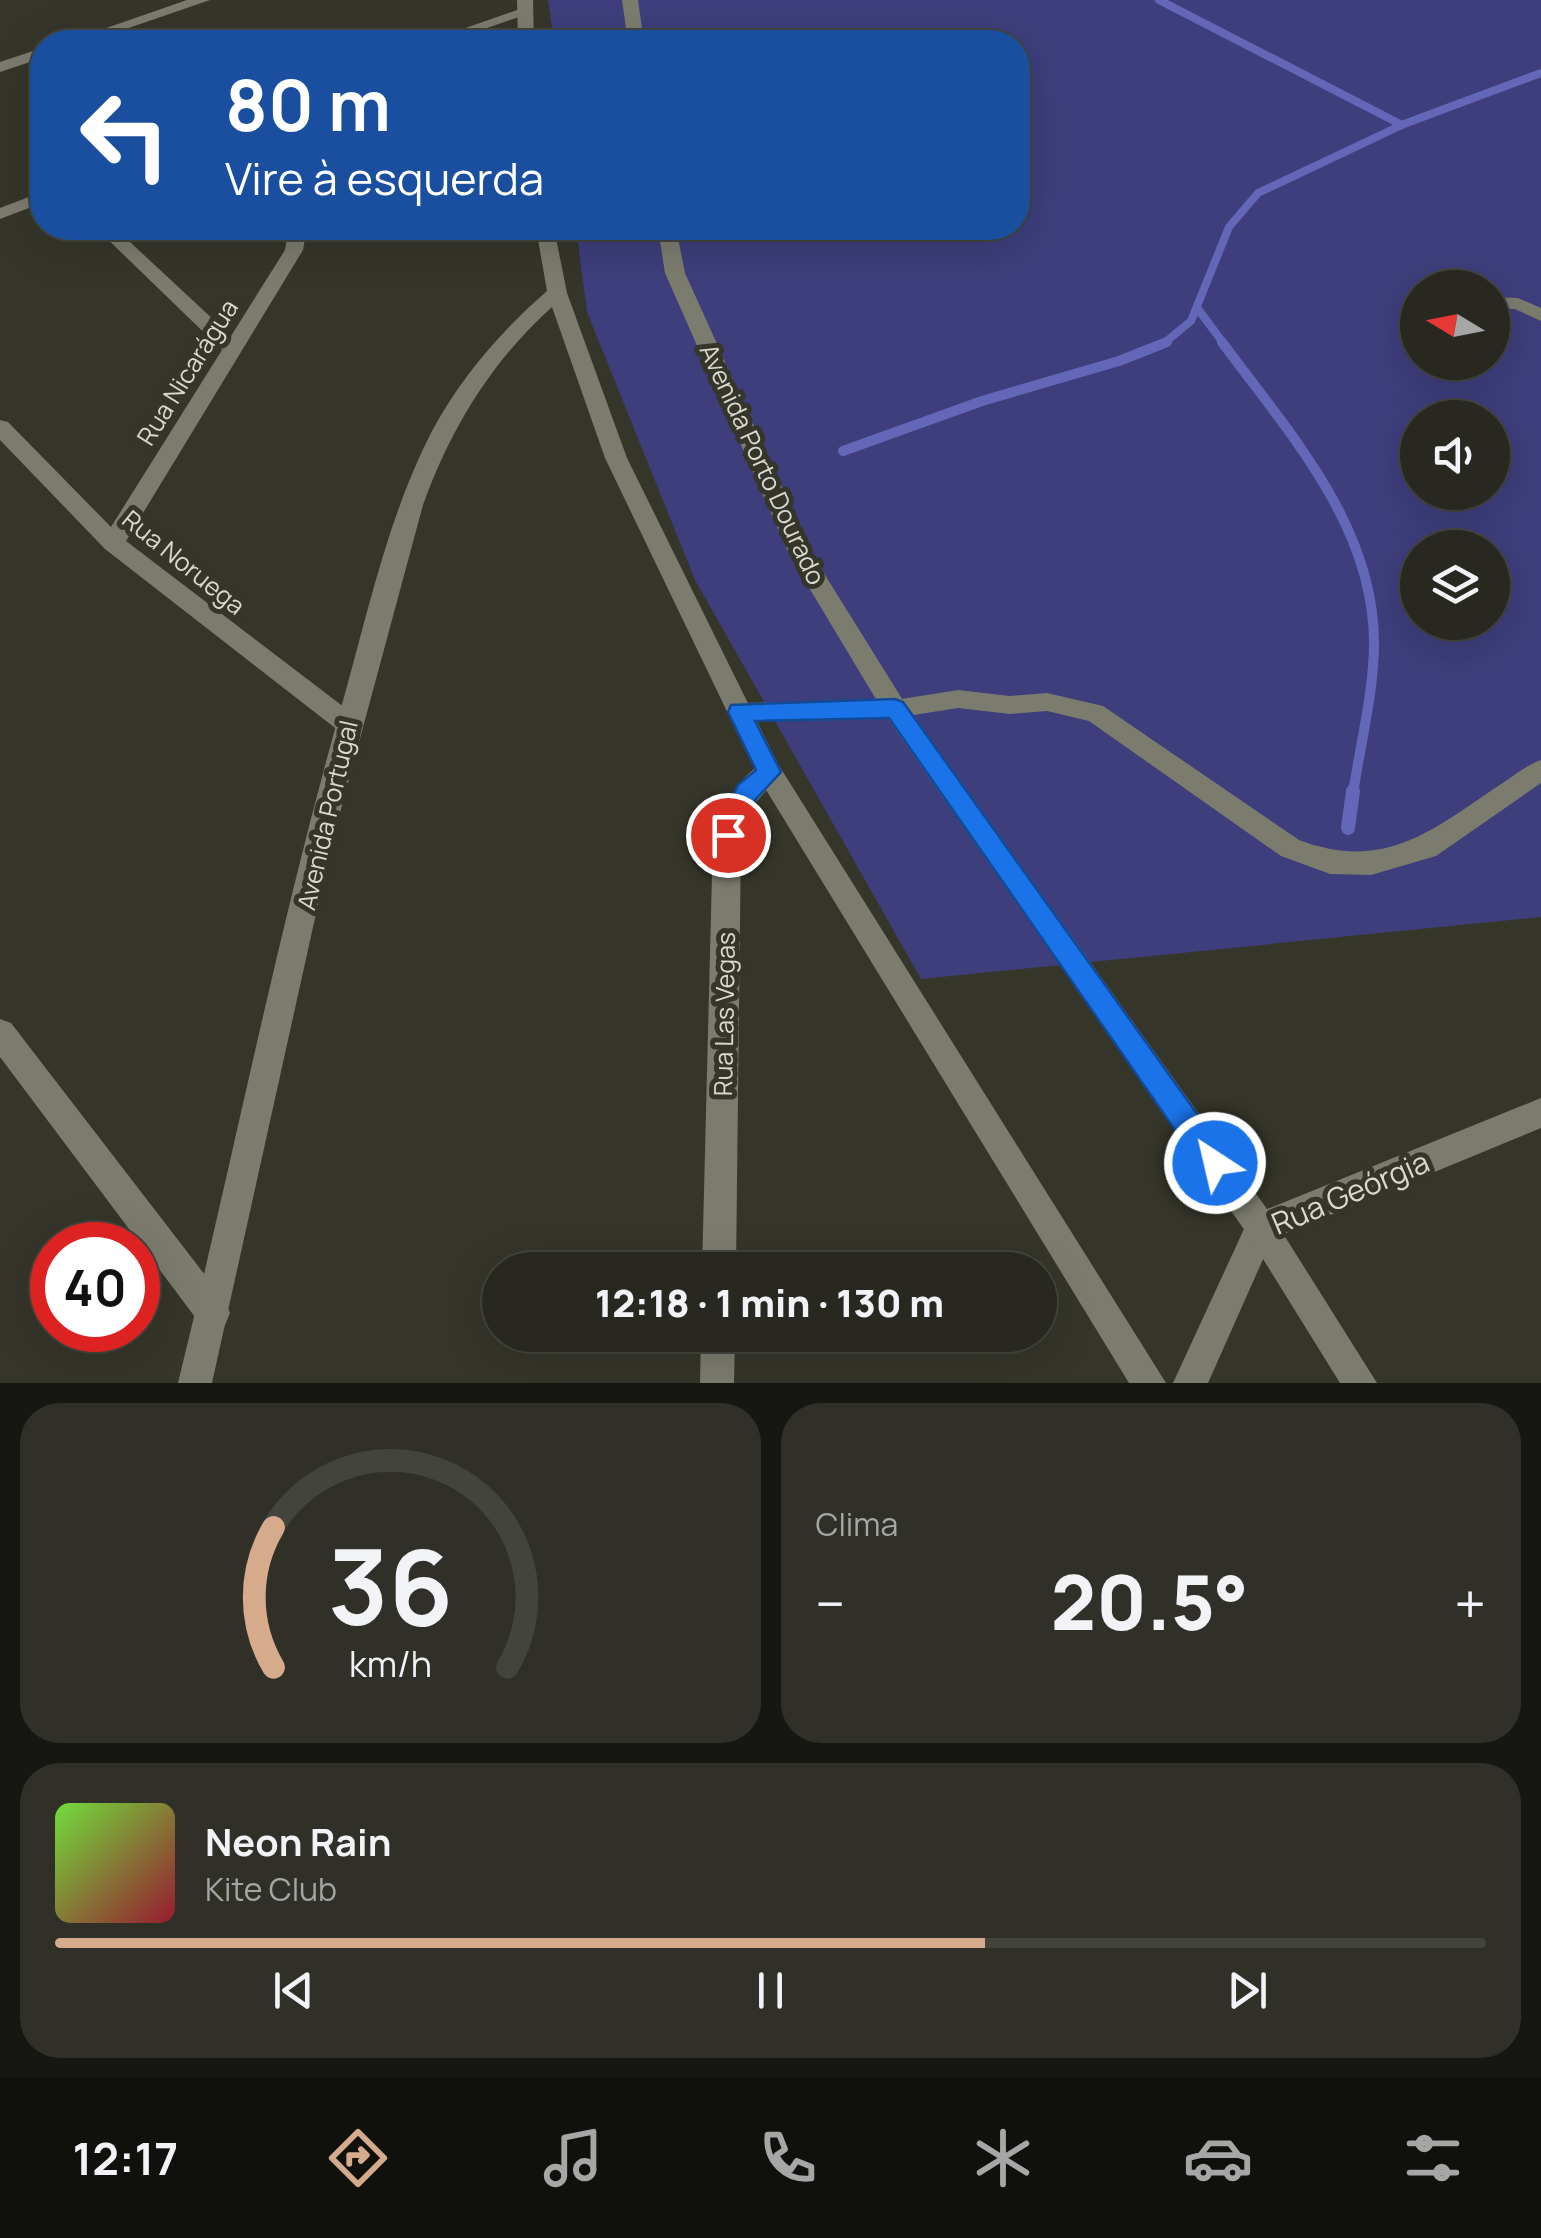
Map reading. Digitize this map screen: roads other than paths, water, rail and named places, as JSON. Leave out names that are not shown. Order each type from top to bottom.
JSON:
[{"type":"street","points":[[111,30],[202,0]]},
{"type":"street","points":[[630,0],[634,30]]},
{"type":"street","points":[[463,30],[525,6]]},
{"type":"street","points":[[0,67],[30,57]]},
{"type":"street","points":[[0,214],[30,202]]},
{"type":"street","points":[[119,240],[234,350]]},
{"type":"street","name":"Rua Nicarágua","points":[[113,542],[234,350],[294,250],[296,240]]},
{"type":"street","points":[[547,240],[557,292],[616,458],[769,772],[1149,1383]]},
{"type":"street","name":"Avenida Porto Dourado","points":[[669,240],[674,273],[802,556],[895,709],[1261,1228],[1360,1383]]},
{"type":"street","name":"Avenida Portugal","points":[[196,1383],[348,724],[400,544],[433,451],[483,367],[521,322],[557,292]]},
{"type":"street","name":"Rua Noruega","points":[[0,427],[113,542],[348,724]]},
{"type":"street","name":"Rua Las Vegas","points":[[719,1252],[728,835],[747,792],[769,772]]},
{"type":"street","points":[[0,1033],[213,1312]]},
{"type":"street","name":"Rua Geórgia","points":[[1190,1383],[1261,1228],[1541,1113]]},
{"type":"street","points":[[717,1383],[718,1352]]},
{"type":"lane","points":[[1510,303],[1541,315]]},
{"type":"lane","points":[[740,712],[895,709],[958,700],[1010,705],[1047,702],[1096,713],[1290,848],[1330,863],[1371,864],[1427,848],[1541,770]]},
{"type":"waterway","points":[[1159,0],[1402,125]]},
{"type":"waterway","points":[[1402,125],[1541,73]]},
{"type":"waterway","points":[[1164,343],[1191,321],[1229,227],[1258,193],[1402,125]]},
{"type":"waterway","points":[[1198,309],[1224,344]]},
{"type":"waterway","points":[[1222,342],[1322,481],[1359,558],[1370,600],[1374,643],[1353,794]]},
{"type":"waterway","points":[[843,451],[982,401],[1119,361],[1164,343]]},
{"type":"waterway","points":[[1348,828],[1353,791]]}]
